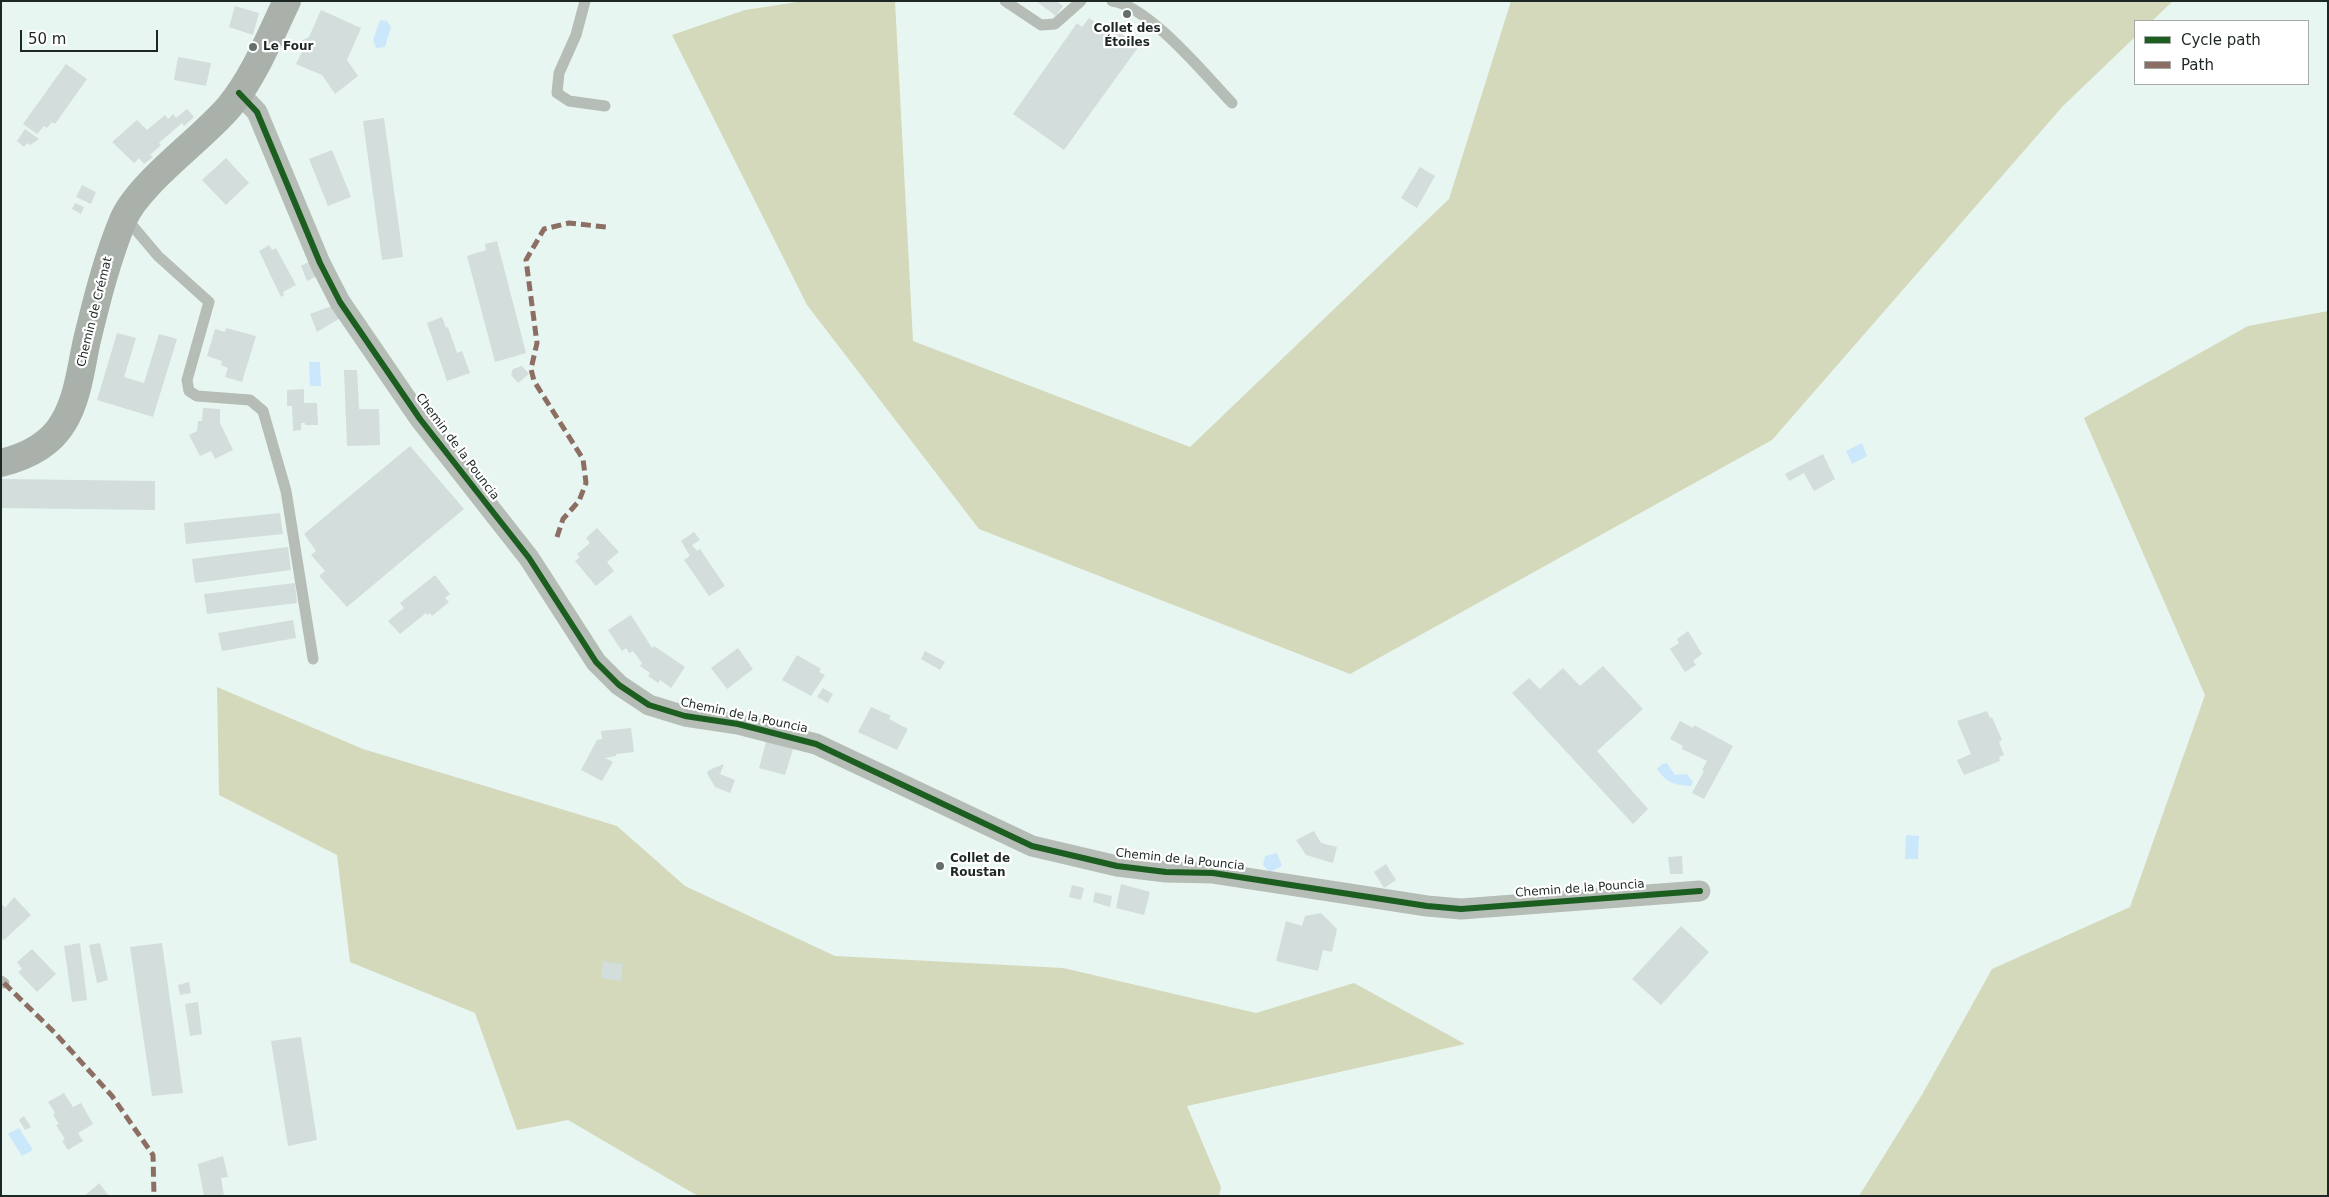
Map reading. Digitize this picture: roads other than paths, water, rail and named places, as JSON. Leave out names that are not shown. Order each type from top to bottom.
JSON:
[{"type":"street","name":"Chemin de Crémat","points":[[1,462],[26,456],[63,424],[73,402],[109,255],[125,217],[136,200],[218,120],[239,93],[287,1]]},
{"type":"street","name":"Chemin de la Pouncia","points":[[239,93],[257,112],[320,263],[340,302],[362,336],[426,426],[529,558],[596,662],[619,685],[650,705],[685,716],[738,724],[816,744],[1032,846],[1117,866],[1166,872],[1213,874],[1427,906],[1460,909],[1700,891]]},
{"type":"lane","points":[[585,1],[576,35],[559,73],[557,93],[569,102],[605,106]]},
{"type":"lane","points":[[1004,1],[1040,25],[1055,24],[1081,1]]},
{"type":"lane","points":[[1112,1],[1147,18],[1186,54],[1232,103]]},
{"type":"lane","points":[[125,217],[158,256],[209,302],[187,380],[189,391],[197,396],[250,400],[263,411],[286,491],[313,658]]},
{"type":"water","points":[[380,20],[387,21],[391,27],[385,47],[376,48],[373,40]]},
{"type":"water","points":[[309,362],[320,362],[321,386],[310,386]]},
{"type":"water","points":[[1862,443],[1867,456],[1852,464],[1846,451]]},
{"type":"water","points":[[1667,763],[1675,775],[1687,774],[1693,782],[1691,786],[1675,784],[1664,777],[1657,769],[1662,764]]},
{"type":"water","points":[[1906,835],[1919,836],[1918,859],[1905,859]]},
{"type":"water","points":[[1277,853],[1282,866],[1270,872],[1263,865],[1265,856]]},
{"type":"water","points":[[19,1128],[33,1150],[22,1156],[8,1134]]},
{"type":"place","name":"Collet des Étoiles","points":[[1127,14]]},
{"type":"place","name":"Le Four","points":[[253,47]]},
{"type":"place","name":"Collet de Roustan","points":[[940,866]]}]
